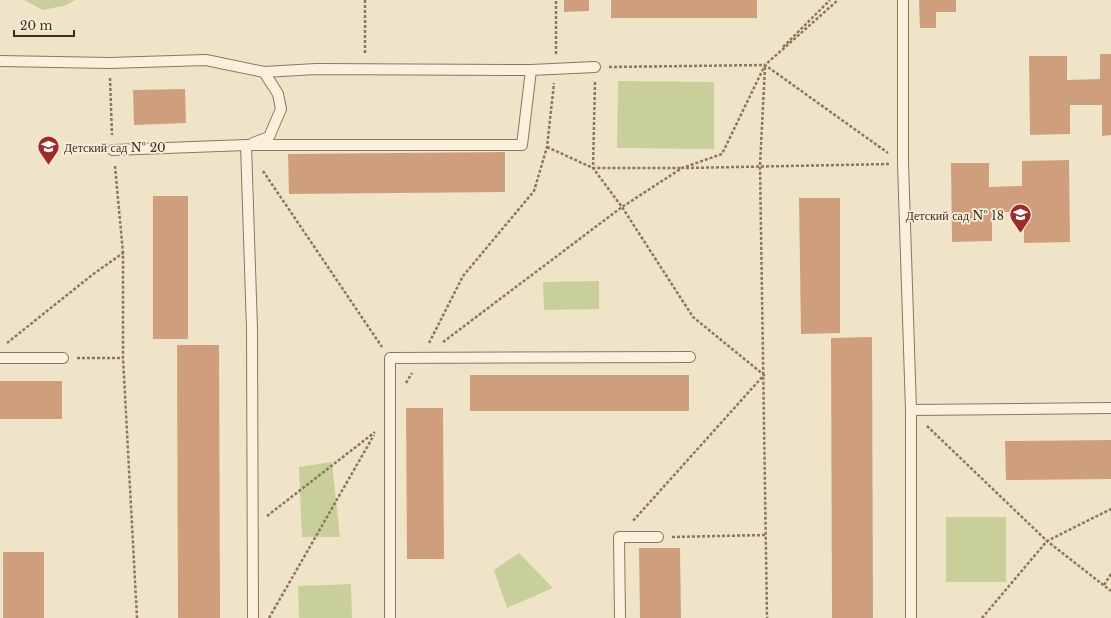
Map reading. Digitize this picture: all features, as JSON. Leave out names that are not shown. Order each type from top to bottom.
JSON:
[{"type":"lane","points":[[904,0],[903,163],[911,410],[911,618]]},
{"type":"lane","points":[[0,61],[109,63],[206,60],[264,72],[316,69],[531,70],[595,67]]},
{"type":"lane","points":[[113,150],[246,145],[522,145],[531,70]]},
{"type":"lane","points":[[246,145],[269,137],[281,109],[278,94],[264,72]]},
{"type":"lane","points":[[246,145],[252,329],[253,618]]},
{"type":"lane","points":[[390,618],[390,358],[690,357]]},
{"type":"lane","points":[[0,358],[63,358]]},
{"type":"lane","points":[[911,410],[1111,408]]},
{"type":"lane","points":[[620,618],[619,537],[658,537]]},
{"type":"path","points":[[365,0],[366,69]]},
{"type":"path","points":[[406,383],[421,358],[462,276],[534,191],[547,147],[555,69],[556,0]]},
{"type":"path","points":[[421,358],[622,207],[682,168],[722,154],[765,65],[830,0]]},
{"type":"path","points":[[767,618],[760,165],[765,65],[838,0]]},
{"type":"path","points":[[109,63],[113,150],[123,253],[123,358],[137,618]]},
{"type":"path","points":[[764,375],[693,317],[622,207],[593,168],[595,67],[765,65],[903,163]]},
{"type":"path","points":[[246,145],[390,358]]},
{"type":"path","points":[[547,147],[593,168],[682,168],[760,165],[903,163]]},
{"type":"path","points":[[6,343],[92,275],[123,253]]},
{"type":"path","points":[[63,358],[123,358]]},
{"type":"path","points":[[619,537],[764,375]]},
{"type":"path","points":[[911,410],[1047,541],[1111,591]]},
{"type":"path","points":[[253,527],[377,431],[268,618]]},
{"type":"path","points":[[982,618],[1047,541],[1111,509]]},
{"type":"path","points":[[658,537],[766,535]]},
{"type":"path","points":[[1104,585],[1111,574]]},
{"type":"green space","points":[[24,0],[75,0],[67,5],[43,10]]},
{"type":"green space","points":[[618,81],[714,82],[714,149],[617,148]]},
{"type":"green space","points":[[599,281],[599,309],[544,310],[543,282]]},
{"type":"green space","points":[[332,462],[340,537],[302,537],[299,467]]},
{"type":"green space","points":[[946,517],[1006,517],[1006,582],[946,582]]},
{"type":"green space","points":[[519,553],[553,588],[507,608],[494,570]]},
{"type":"green space","points":[[351,584],[352,618],[299,618],[298,586]]},
{"type":"building","points":[[564,0],[589,0],[589,11],[564,12]]},
{"type":"building","points":[[611,0],[757,0],[757,18],[611,18]]},
{"type":"building","points":[[919,0],[956,0],[956,12],[936,12],[936,28],[920,28]]},
{"type":"building","points":[[1100,54],[1111,54],[1111,135],[1102,136],[1102,105],[1070,105],[1070,134],[1030,135],[1029,56],[1067,56],[1067,80],[1100,79]]},
{"type":"building","points":[[185,89],[186,123],[134,125],[133,90]]},
{"type":"building","points":[[505,152],[505,192],[289,194],[288,154]]},
{"type":"building","points":[[1069,160],[1070,242],[1024,243],[1024,212],[992,212],[992,241],[952,242],[951,163],[989,163],[989,187],[1022,186],[1022,161]]},
{"type":"building","points":[[153,196],[188,196],[188,339],[153,339]]},
{"type":"building","points":[[799,198],[840,198],[840,333],[801,334]]},
{"type":"building","points":[[872,337],[873,618],[832,618],[831,338]]},
{"type":"building","points":[[177,345],[219,345],[220,618],[178,618]]},
{"type":"building","points":[[470,375],[689,375],[689,411],[470,411]]},
{"type":"building","points":[[0,381],[62,381],[62,419],[0,419]]},
{"type":"building","points":[[406,408],[443,408],[444,559],[407,559]]},
{"type":"building","points":[[1111,440],[1111,479],[1006,480],[1005,441]]},
{"type":"building","points":[[639,548],[680,548],[681,618],[640,618]]},
{"type":"building","points":[[3,552],[44,552],[44,618],[3,618]]},
{"type":"place","name":"Детский сад № 20","points":[[48,166]]},
{"type":"place","name":"Детский сад № 18","points":[[1020,234]]}]
